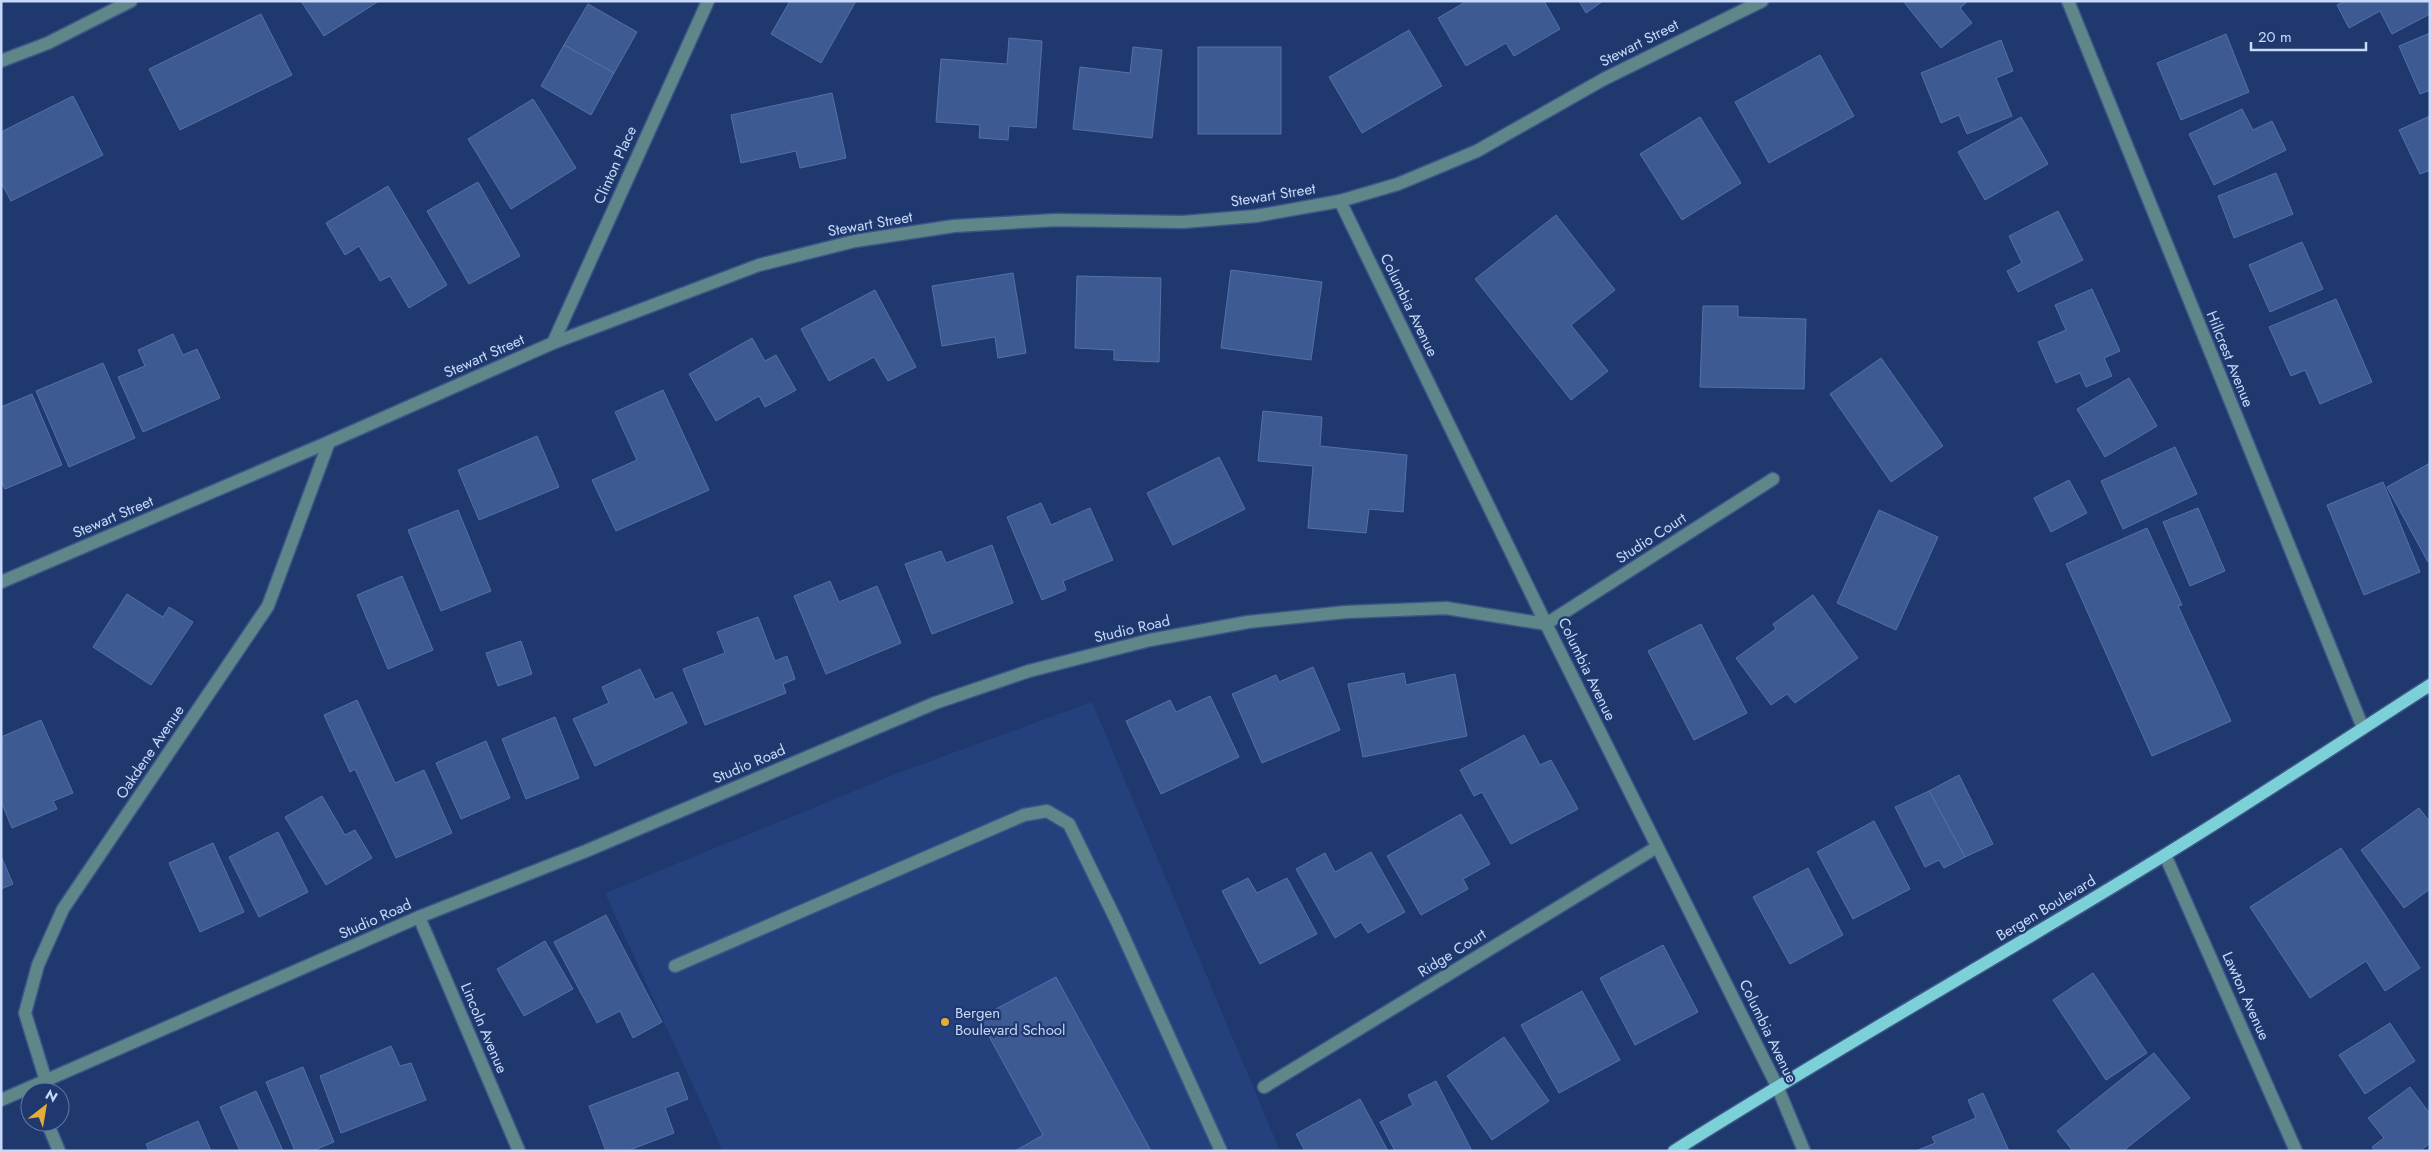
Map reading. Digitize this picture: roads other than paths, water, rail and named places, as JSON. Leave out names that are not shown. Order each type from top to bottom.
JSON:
[{"type":"main road","name":"Bergen Boulevard","points":[[1674,1151],[1778,1086],[2165,855],[2430,685]]},
{"type":"street","points":[[1,61],[48,44],[131,1]]},
{"type":"street","name":"Clinton Place","points":[[552,343],[708,1]]},
{"type":"street","name":"Stewart Street","points":[[1,582],[329,442],[552,343],[758,265],[855,241],[954,226],[1046,220],[1183,222],[1256,216],[1340,201],[1398,184],[1477,151],[1604,79],[1762,1]]},
{"type":"street","name":"Hillcrest Avenue","points":[[2068,1],[2363,728]]},
{"type":"street","name":"Columbia Avenue","points":[[1340,201],[1546,624],[1778,1086],[1804,1151]]},
{"type":"street","name":"Oakdene Avenue","points":[[46,1081],[25,1013],[38,965],[63,909],[268,606],[329,442]]},
{"type":"street","name":"Studio Court","points":[[1546,624],[1773,480]]},
{"type":"street","name":"Studio Road","points":[[46,1081],[419,917],[586,851],[935,703],[1029,670],[1150,640],[1248,622],[1346,612],[1446,608],[1546,624]]},
{"type":"street","points":[[676,966],[1024,815],[1047,811],[1069,824],[1117,922],[1221,1151]]},
{"type":"street","name":"Ridge Court","points":[[1264,1088],[1657,846]]},
{"type":"street","name":"Lawton Avenue","points":[[2165,855],[2296,1151]]},
{"type":"street","name":"Lincoln Avenue","points":[[419,917],[519,1151]]},
{"type":"street","name":"Studio Road","points":[[1,1100],[20,1094]]},
{"type":"street","points":[[51,1132],[59,1151]]},
{"type":"place","name":"Bergen Boulevard School","points":[[945,1022]]}]
